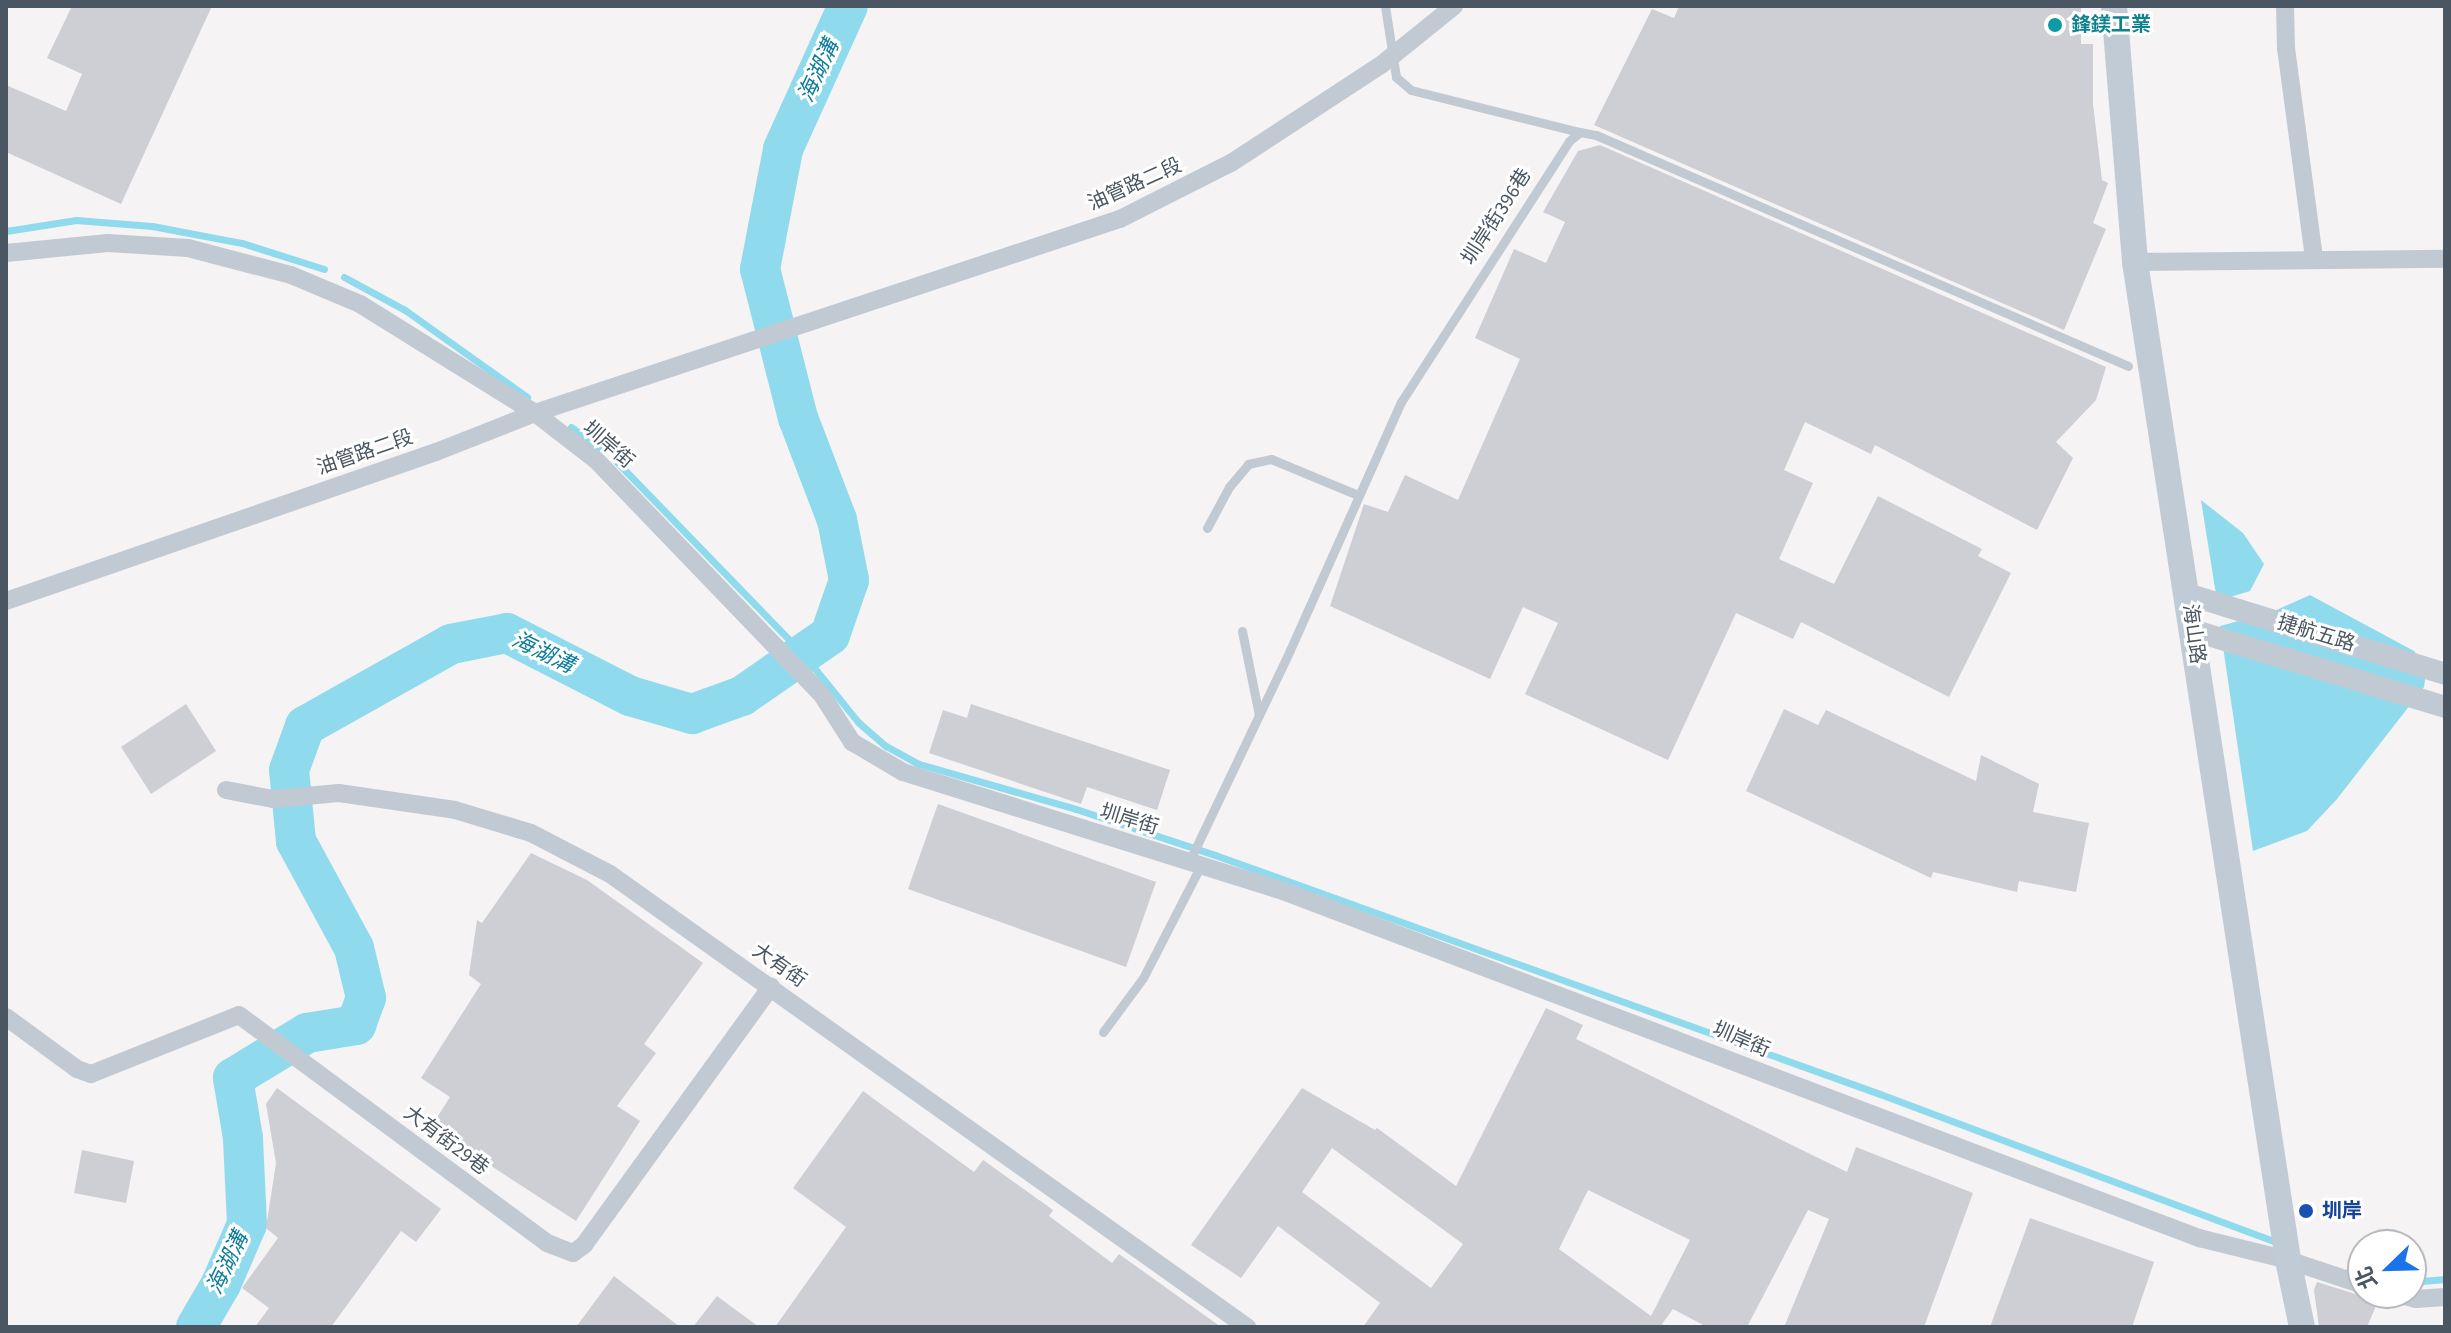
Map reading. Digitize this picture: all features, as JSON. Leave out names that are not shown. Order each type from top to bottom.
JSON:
[{"type":"main road","name":"海山路","points":[[2114,6],[2135,262],[2288,1260],[2302,1327]]},
{"type":"street","name":"油管路二段","points":[[6,601],[436,452],[535,413],[1120,219],[1231,163],[1390,58],[1454,6]]},
{"type":"street","points":[[2285,6],[2286,48],[2314,258]]},
{"type":"street","name":"圳岸街","points":[[6,253],[108,243],[188,248],[291,275],[360,304],[535,413],[597,461],[822,695],[852,742],[903,772],[1283,891],[1675,1036],[1813,1094],[1931,1134],[2199,1238],[2288,1260],[2347,1280]]},
{"type":"street","points":[[2135,262],[2445,259]]},
{"type":"street","name":"捷航五路","points":[[2187,594],[2445,674]]},
{"type":"street","name":"捷航五路","points":[[2192,630],[2445,707]]},
{"type":"street","name":"大有街","points":[[226,790],[273,799],[339,793],[455,810],[531,833],[610,874],[1247,1327]]},
{"type":"street","name":"大有街29巷","points":[[6,1017],[77,1069],[91,1074],[239,1015],[547,1243],[573,1253],[584,1245],[771,987]]},
{"type":"lane","points":[[1385,6],[1390,58],[1396,77],[1411,90],[1596,135],[2128,366]]},
{"type":"lane","name":"圳岸街396巷","points":[[1103,1032],[1143,978],[1202,835],[1401,402],[1552,166],[1569,141],[1580,132]]},
{"type":"lane","points":[[1207,528],[1229,487],[1248,464],[1271,459],[1358,495]]},
{"type":"lane","points":[[1242,631],[1259,715]]},
{"type":"water","points":[[2201,500],[2243,533],[2264,564],[2250,591],[2217,601]]},
{"type":"water","points":[[2310,595],[2414,651],[2427,666],[2424,687],[2337,799],[2307,831],[2253,851],[2220,626],[2272,612]]},
{"type":"building","points":[[72,6],[212,6],[121,204],[6,152],[6,85],[66,111],[82,74],[47,58]]},
{"type":"building","points":[[1679,6],[2081,6],[2081,44],[2093,44],[2093,104],[2102,180],[2108,183],[2093,223],[2106,229],[2064,330],[1594,125],[1652,9],[1674,18]]},
{"type":"building","points":[[1600,145],[2106,367],[2096,400],[2056,442],[2073,458],[2037,530],[1875,445],[1871,454],[1805,422],[1784,470],[1813,483],[1779,559],[1834,584],[1878,496],[1982,549],[1978,556],[2011,573],[1949,697],[1801,622],[1793,639],[1736,613],[1668,760],[1525,694],[1558,623],[1523,607],[1490,679],[1330,606],[1364,504],[1388,512],[1405,475],[1458,500],[1520,359],[1475,338],[1514,249],[1546,263],[1565,222],[1543,212],[1578,151]]},
{"type":"building","points":[[186,704],[216,751],[151,794],[121,747]]},
{"type":"building","points":[[971,704],[1170,770],[1157,810],[1087,787],[1081,804],[929,753],[943,710],[967,718]]},
{"type":"building","points":[[1784,709],[1818,725],[1826,710],[1976,781],[1981,755],[2039,784],[2033,812],[2089,823],[2076,892],[2019,881],[2017,892],[1933,872],[1931,878],[1746,791]]},
{"type":"building","points":[[938,804],[1156,882],[1126,967],[908,889]]},
{"type":"building","points":[[531,853],[587,880],[703,963],[644,1044],[656,1053],[617,1106],[640,1121],[576,1221],[431,1127],[450,1097],[421,1078],[481,984],[469,975],[477,920],[482,923]]},
{"type":"building","points":[[1546,1008],[1583,1025],[1576,1039],[1847,1172],[1856,1147],[1973,1193],[1924,1327],[1784,1327],[1829,1219],[1808,1210],[1747,1327],[1707,1327],[1673,1309],[1662,1324],[1666,1327],[1363,1327],[1380,1303],[1278,1226],[1241,1278],[1191,1245],[1302,1088],[1375,1130],[1377,1128],[1456,1186]],"holes":[[[1332,1148],[1463,1244],[1431,1288],[1302,1192]],[[1588,1190],[1690,1240],[1651,1316],[1559,1249]]]},
{"type":"building","points":[[277,1088],[441,1209],[416,1242],[401,1231],[331,1327],[255,1327],[269,1308],[242,1288],[278,1238],[266,1228],[276,1163],[266,1104]]},
{"type":"building","points":[[863,1091],[974,1172],[983,1160],[1053,1210],[1049,1216],[1112,1263],[1119,1254],[1221,1327],[775,1327],[846,1227],[793,1188]]},
{"type":"building","points":[[82,1150],[134,1161],[126,1203],[74,1193]]},
{"type":"building","points":[[2030,1218],[2154,1262],[2132,1327],[1990,1327]]},
{"type":"building","points":[[614,1276],[680,1327],[576,1327]]},
{"type":"building","points":[[2317,1282],[2347,1291],[2347,1309],[2375,1309],[2367,1327],[2319,1327],[2314,1290]]},
{"type":"building","points":[[717,1296],[759,1327],[693,1327]]},
{"type":"waterway","name":"海湖溝","points":[[196,1327],[221,1284],[247,1224],[243,1138],[233,1078],[307,1033],[356,1025],[366,998],[354,948],[296,841],[289,770],[305,726],[451,644],[507,633],[630,696],[692,714],[742,696],[830,635],[849,580],[837,520],[798,418],[760,269],[783,149],[848,6]]},
{"type":"waterway","points":[[6,231],[76,220],[152,226],[242,243],[324,269]]},
{"type":"waterway","points":[[344,277],[405,310],[527,397]]},
{"type":"waterway","points":[[571,427],[603,450]]},
{"type":"waterway","points":[[615,460],[803,654],[858,722],[886,746],[919,764],[1076,809],[1215,855],[1880,1094],[2278,1243]]},
{"type":"waterway","points":[[2427,1281],[2445,1279]]},
{"type":"place","name":"鋒鎂工業","points":[[2055,25]]},
{"type":"place","name":"圳岸","points":[[2306,1211]]}]
